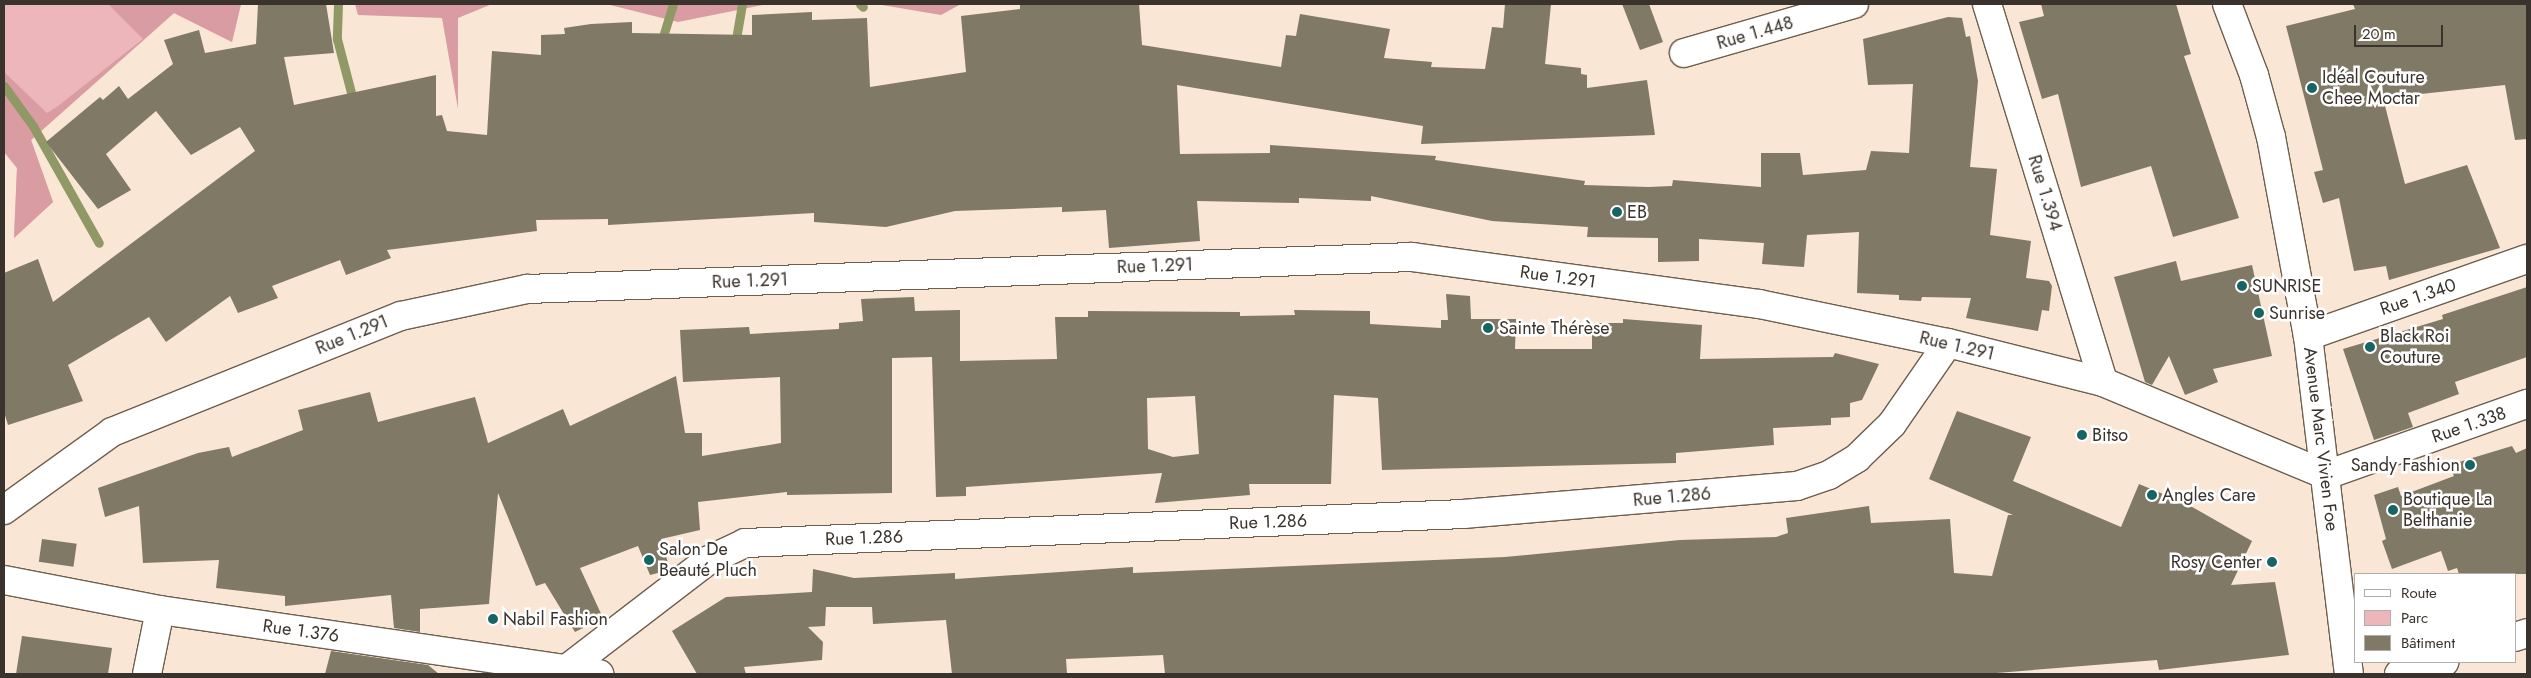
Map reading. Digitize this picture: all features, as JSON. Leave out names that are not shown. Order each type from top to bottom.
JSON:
[{"type":"street","name":"Rue 1.448","points":[[1684,54],[1854,4]]},
{"type":"street","name":"Rue 1.394","points":[[1987,4],[2103,382]]},
{"type":"street","name":"Avenue Marc Vivien Foe","points":[[2227,4],[2254,75],[2272,138],[2308,336],[2349,674]]},
{"type":"street","name":"Rue 1.291","points":[[4,510],[112,432],[401,316],[527,289],[1412,257],[1759,304],[1948,343],[2103,382],[2326,475]]},
{"type":"street","name":"Rue 1.340","points":[[2308,336],[2527,259]]},
{"type":"street","name":"Rue 1.286","points":[[563,672],[708,561],[746,543],[1463,514],[1798,486],[1829,475],[1864,451],[1892,424],[1948,343]]},
{"type":"street","name":"Rue 1.338","points":[[2326,475],[2527,404]]},
{"type":"street","name":"Rue 1.376","points":[[4,580],[160,610],[563,672],[599,674]]},
{"type":"street","points":[[147,674],[160,610]]},
{"type":"street","points":[[2399,674],[2440,663]]},
{"type":"green space","points":[[4,4],[241,4],[232,42],[174,13],[31,140],[53,202],[14,238],[17,168],[4,152]]},
{"type":"shaded area","points":[[108,4],[241,4],[232,42],[174,13],[31,140],[53,202],[14,238],[17,168],[4,152],[4,72],[47,113],[58,106],[143,39]]},
{"type":"shaded area","points":[[355,4],[492,4],[458,18],[458,109],[442,18],[358,15]]},
{"type":"shaded area","points":[[606,4],[768,4],[678,22]]},
{"type":"shaded area","points":[[876,4],[961,4],[941,15]]},
{"type":"building","points":[[258,4],[326,4],[334,53],[284,57],[294,105],[436,75],[436,116],[442,115],[447,131],[487,135],[492,51],[541,55],[541,35],[565,34],[564,28],[591,24],[632,22],[632,33],[752,35],[752,15],[812,12],[812,20],[867,18],[870,87],[966,72],[961,16],[1020,9],[1020,4],[1139,4],[1142,45],[1281,67],[1286,35],[1296,36],[1300,14],[1390,29],[1384,58],[1432,62],[1431,67],[1485,69],[1492,27],[1503,28],[1505,4],[1551,4],[1545,64],[1581,68],[1581,74],[1587,75],[1587,88],[1647,80],[1655,135],[1421,144],[1423,126],[1177,85],[1180,154],[1270,153],[1270,145],[1436,156],[1435,160],[1585,181],[1584,185],[1648,187],[1672,186],[1673,180],[1761,187],[1761,153],[1800,153],[1803,175],[1866,170],[1871,151],[1909,153],[1913,84],[1868,85],[1863,39],[1948,17],[1962,18],[1966,37],[1970,36],[1978,81],[1970,167],[1997,169],[1990,235],[2031,241],[2026,278],[2049,281],[2052,286],[2049,311],[2042,310],[2038,331],[1966,318],[1971,298],[1922,297],[1921,301],[1899,300],[1899,295],[1857,293],[1859,232],[1807,235],[1804,267],[1762,264],[1764,243],[1699,239],[1699,261],[1658,262],[1658,238],[1587,237],[1588,227],[1492,221],[1371,196],[1371,201],[1299,198],[1299,203],[1197,201],[1200,241],[1109,248],[1106,210],[1062,212],[1062,207],[955,211],[886,227],[814,222],[814,213],[608,225],[608,219],[536,220],[537,231],[387,250],[391,258],[346,275],[340,260],[272,286],[278,298],[238,313],[230,296],[166,342],[149,317],[68,365],[83,401],[8,425],[4,412],[4,273],[38,259],[53,302],[255,151],[240,127],[191,155],[156,111],[106,154],[131,190],[98,209],[46,142],[100,97],[103,100],[119,86],[128,99],[173,64],[164,40],[199,30],[205,53],[256,44]]},
{"type":"building","points":[[1622,4],[1649,4],[1663,42],[1640,50]]},
{"type":"building","points":[[2041,4],[2176,4],[2191,54],[2184,56],[2239,218],[2173,237],[2151,166],[2081,187],[2058,94],[2042,99],[2019,22],[2044,16]]},
{"type":"building","points":[[2353,4],[2527,4],[2527,139],[2515,140],[2505,85],[2383,98],[2405,184],[2467,165],[2500,248],[2389,280],[2386,266],[2354,271],[2339,198],[2323,203],[2314,172],[2323,170],[2286,26],[2355,9]]},
{"type":"building","points":[[2176,261],[2181,281],[2252,265],[2272,356],[2213,369],[2218,382],[2185,395],[2169,356],[2152,385],[2145,382],[2114,277]]},
{"type":"building","points":[[2527,287],[2527,357],[2455,382],[2459,394],[2408,413],[2413,427],[2374,440],[2343,349],[2443,319],[2442,315]]},
{"type":"building","points":[[1446,294],[1470,296],[1471,319],[1516,319],[1515,349],[1592,349],[1592,323],[1623,323],[1623,319],[1702,325],[1700,359],[1833,357],[1835,353],[1879,364],[1862,400],[1850,403],[1850,417],[1831,418],[1831,425],[1773,428],[1774,445],[1676,453],[1676,463],[1382,470],[1378,398],[1334,395],[1331,484],[1249,484],[1250,495],[1155,503],[1162,473],[966,487],[966,496],[936,497],[932,357],[892,358],[892,493],[787,495],[787,492],[698,502],[700,530],[661,539],[670,570],[650,575],[638,546],[580,568],[603,618],[575,632],[545,583],[536,586],[498,493],[489,604],[420,609],[420,632],[394,628],[391,595],[285,606],[285,596],[216,588],[219,560],[143,563],[139,506],[105,517],[98,488],[198,453],[229,447],[232,457],[303,430],[298,410],[370,392],[378,422],[475,397],[488,443],[563,409],[570,426],[676,376],[685,433],[702,433],[702,456],[781,443],[780,377],[683,382],[680,330],[749,327],[750,334],[839,329],[839,323],[863,321],[861,299],[914,297],[915,311],[960,310],[960,361],[1057,359],[1055,317],[1088,317],[1088,311],[1240,312],[1240,316],[1295,315],[1294,310],[1370,311],[1370,324],[1441,328],[1441,320],[1448,320]],"holes":[[[1195,396],[1199,454],[1173,457],[1148,449],[1147,398]]]},
{"type":"building","points":[[1957,411],[2031,437],[2013,481],[2121,527],[2139,484],[2187,504],[2252,541],[2231,585],[2275,582],[2289,655],[2159,670],[2157,660],[1984,674],[1165,674],[1163,655],[1066,659],[1067,674],[952,674],[946,620],[873,624],[872,607],[826,607],[825,626],[808,627],[823,642],[822,660],[744,667],[746,674],[697,674],[672,631],[726,597],[812,592],[813,569],[854,578],[955,573],[955,579],[1133,567],[1133,573],[1505,557],[1680,540],[1776,537],[1788,533],[1786,518],[1869,506],[1871,523],[1950,519],[1954,573],[1992,576],[2008,515],[2013,515],[1929,479]]},
{"type":"building","points":[[2512,446],[2516,453],[2527,448],[2527,574],[2459,573],[2457,568],[2448,571],[2441,551],[2392,569],[2382,541],[2386,539],[2374,495],[2398,487],[2401,496],[2454,476],[2449,465]]},
{"type":"building","points":[[42,539],[77,544],[73,567],[39,562]]},
{"type":"building","points":[[22,636],[112,648],[108,674],[16,674]]},
{"type":"building","points":[[331,651],[428,665],[439,674],[325,674]]},
{"type":"waterway","points":[[338,4],[337,39],[354,104]]},
{"type":"waterway","points":[[661,43],[673,4]]},
{"type":"waterway","points":[[735,45],[742,4]]},
{"type":"waterway","points":[[860,4],[863,7]]},
{"type":"waterway","points":[[4,86],[33,126],[99,243]]},
{"type":"place","name":"Idéal Couture Chee Moctar","points":[[2312,88]]},
{"type":"place","name":"EB","points":[[1617,212]]},
{"type":"place","name":"SUNRISE","points":[[2242,286]]},
{"type":"place","name":"Sunrise","points":[[2259,313]]},
{"type":"place","name":"Sainte Thérèse","points":[[1488,328]]},
{"type":"place","name":"Black Roi Couture","points":[[2370,347]]},
{"type":"place","name":"Bitso","points":[[2082,435]]},
{"type":"place","name":"Sandy Fashion","points":[[2470,465]]},
{"type":"place","name":"Angles Care","points":[[2152,495]]},
{"type":"place","name":"Boutique La Belthanie","points":[[2393,510]]},
{"type":"place","name":"Salon De Beauté Pluch","points":[[649,560]]},
{"type":"place","name":"Rosy Center","points":[[2272,562]]},
{"type":"place","name":"Nabil Fashion","points":[[493,619]]}]
